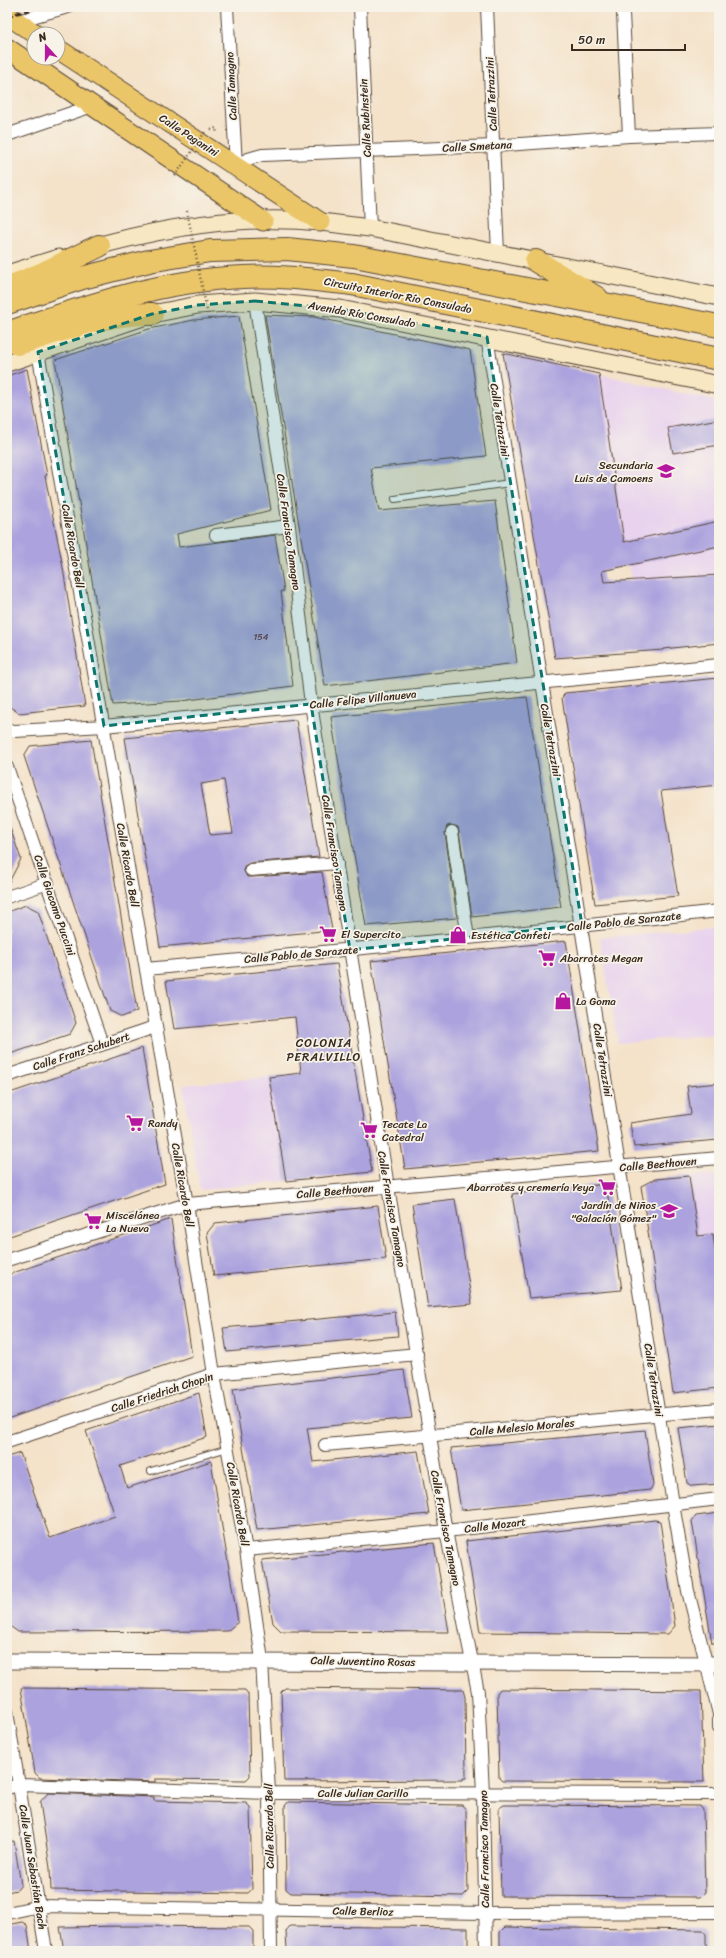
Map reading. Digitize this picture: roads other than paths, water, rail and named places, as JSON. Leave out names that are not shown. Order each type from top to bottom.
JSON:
[{"type":"highway","points":[[7,288],[41,274],[99,246]]},
{"type":"highway","points":[[7,304],[96,274],[149,261],[210,251],[288,249],[354,256],[719,326]]},
{"type":"highway","points":[[536,261],[608,305]]},
{"type":"highway","name":"Circuito Interior Río Consulado","points":[[7,333],[99,302],[162,286],[244,276],[312,279],[352,284],[719,359]]},
{"type":"highway","points":[[7,346],[131,314],[152,314]]},
{"type":"main road","points":[[10,20],[26,29]]},
{"type":"main road","points":[[7,48],[263,221]]},
{"type":"main road","name":"Calle Paganini","points":[[66,54],[210,150],[236,165],[320,222]]},
{"type":"main road","points":[[7,274],[99,246],[176,228],[220,222],[320,222],[370,228],[719,297]]},
{"type":"main road","name":"Avenida Río Consulado","points":[[7,362],[152,314],[198,305],[255,301],[340,308],[719,385]]},
{"type":"street","points":[[10,20],[68,7]]},
{"type":"street","name":"Calle Tamagno","points":[[227,7],[236,165]]},
{"type":"street","name":"Calle Rubinstein","points":[[360,7],[370,228]]},
{"type":"street","name":"Calle Tetrazzini","points":[[487,7],[498,253]]},
{"type":"street","points":[[623,13],[629,136]]},
{"type":"street","points":[[7,135],[92,106]]},
{"type":"street","name":"Calle Smetana","points":[[236,165],[248,159],[262,155],[494,146],[629,136],[719,133]]},
{"type":"street","name":"Calle Francisco Tamagno","points":[[255,301],[290,526],[311,704],[350,950],[388,1187],[417,1354],[429,1436],[478,1692],[483,1793],[486,1951]]},
{"type":"street","name":"Calle Tetrazzini","points":[[488,337],[541,682],[582,925],[673,1504],[688,1591],[712,1664],[719,1727]]},
{"type":"street","name":"Calle Ricardo Bell","points":[[38,352],[187,1204],[214,1374],[246,1550],[262,1660],[269,1793],[271,1951]]},
{"type":"street","points":[[216,535],[290,526]]},
{"type":"street","name":"Calle Felipe Villanueva","points":[[7,730],[15,731],[104,726],[311,704],[719,665]]},
{"type":"street","name":"Calle Giacomo Puccini","points":[[7,767],[102,1044]]},
{"type":"street","points":[[452,832],[468,938]]},
{"type":"street","points":[[251,870],[337,863]]},
{"type":"street","points":[[7,897],[48,883]]},
{"type":"street","name":"Calle Pablo de Sarazate","points":[[146,969],[350,950],[719,911]]},
{"type":"street","name":"Calle Franz Schubert","points":[[7,1076],[156,1026]]},
{"type":"street","name":"Calle Beethoven","points":[[7,1260],[187,1204],[619,1168],[719,1158]]},
{"type":"street","name":"Calle Friedrich Chopin","points":[[7,1442],[214,1374],[417,1354]]},
{"type":"street","name":"Calle Melesio Morales","points":[[325,1445],[719,1409]]},
{"type":"street","name":"Calle Mozart","points":[[246,1550],[446,1531],[719,1499]]},
{"type":"street","name":"Calle Juventino Rosas","points":[[7,1660],[262,1660],[712,1664]]},
{"type":"street","name":"Calle Juan Sebastián Bach","points":[[7,1712],[40,1906],[46,1951]]},
{"type":"street","name":"Calle Julian Carillo","points":[[7,1788],[20,1785],[269,1793],[719,1794]]},
{"type":"street","name":"Calle Berlioz","points":[[7,1913],[40,1906],[485,1913],[719,1912]]},
{"type":"lane","points":[[395,498],[510,483]]},
{"type":"lane","points":[[151,1471],[228,1448]]},
{"type":"railway","points":[[7,16],[40,7]]},
{"type":"place","name":"Secundaria Luis de Camoens","points":[[666,471]]},
{"type":"place","name":"El Supercito","points":[[328,934]]},
{"type":"place","name":"Estética Confeti","points":[[458,935]]},
{"type":"place","name":"Abarrotes Megan","points":[[547,958]]},
{"type":"place","name":"La Goma","points":[[563,1001]]},
{"type":"place","name":"Randy","points":[[135,1123]]},
{"type":"place","name":"Tecate La Catedral","points":[[369,1130]]},
{"type":"place","name":"Abarrotes y cremería Yeya","points":[[607,1187]]},
{"type":"place","name":"Jardín de Niños \"Galación Gómez\"","points":[[669,1211]]},
{"type":"place","name":"Miscelánea La Nueva","points":[[93,1221]]},
{"type":"district","name":"COLONIA PERALVILLO","points":[[324,1050]]}]
